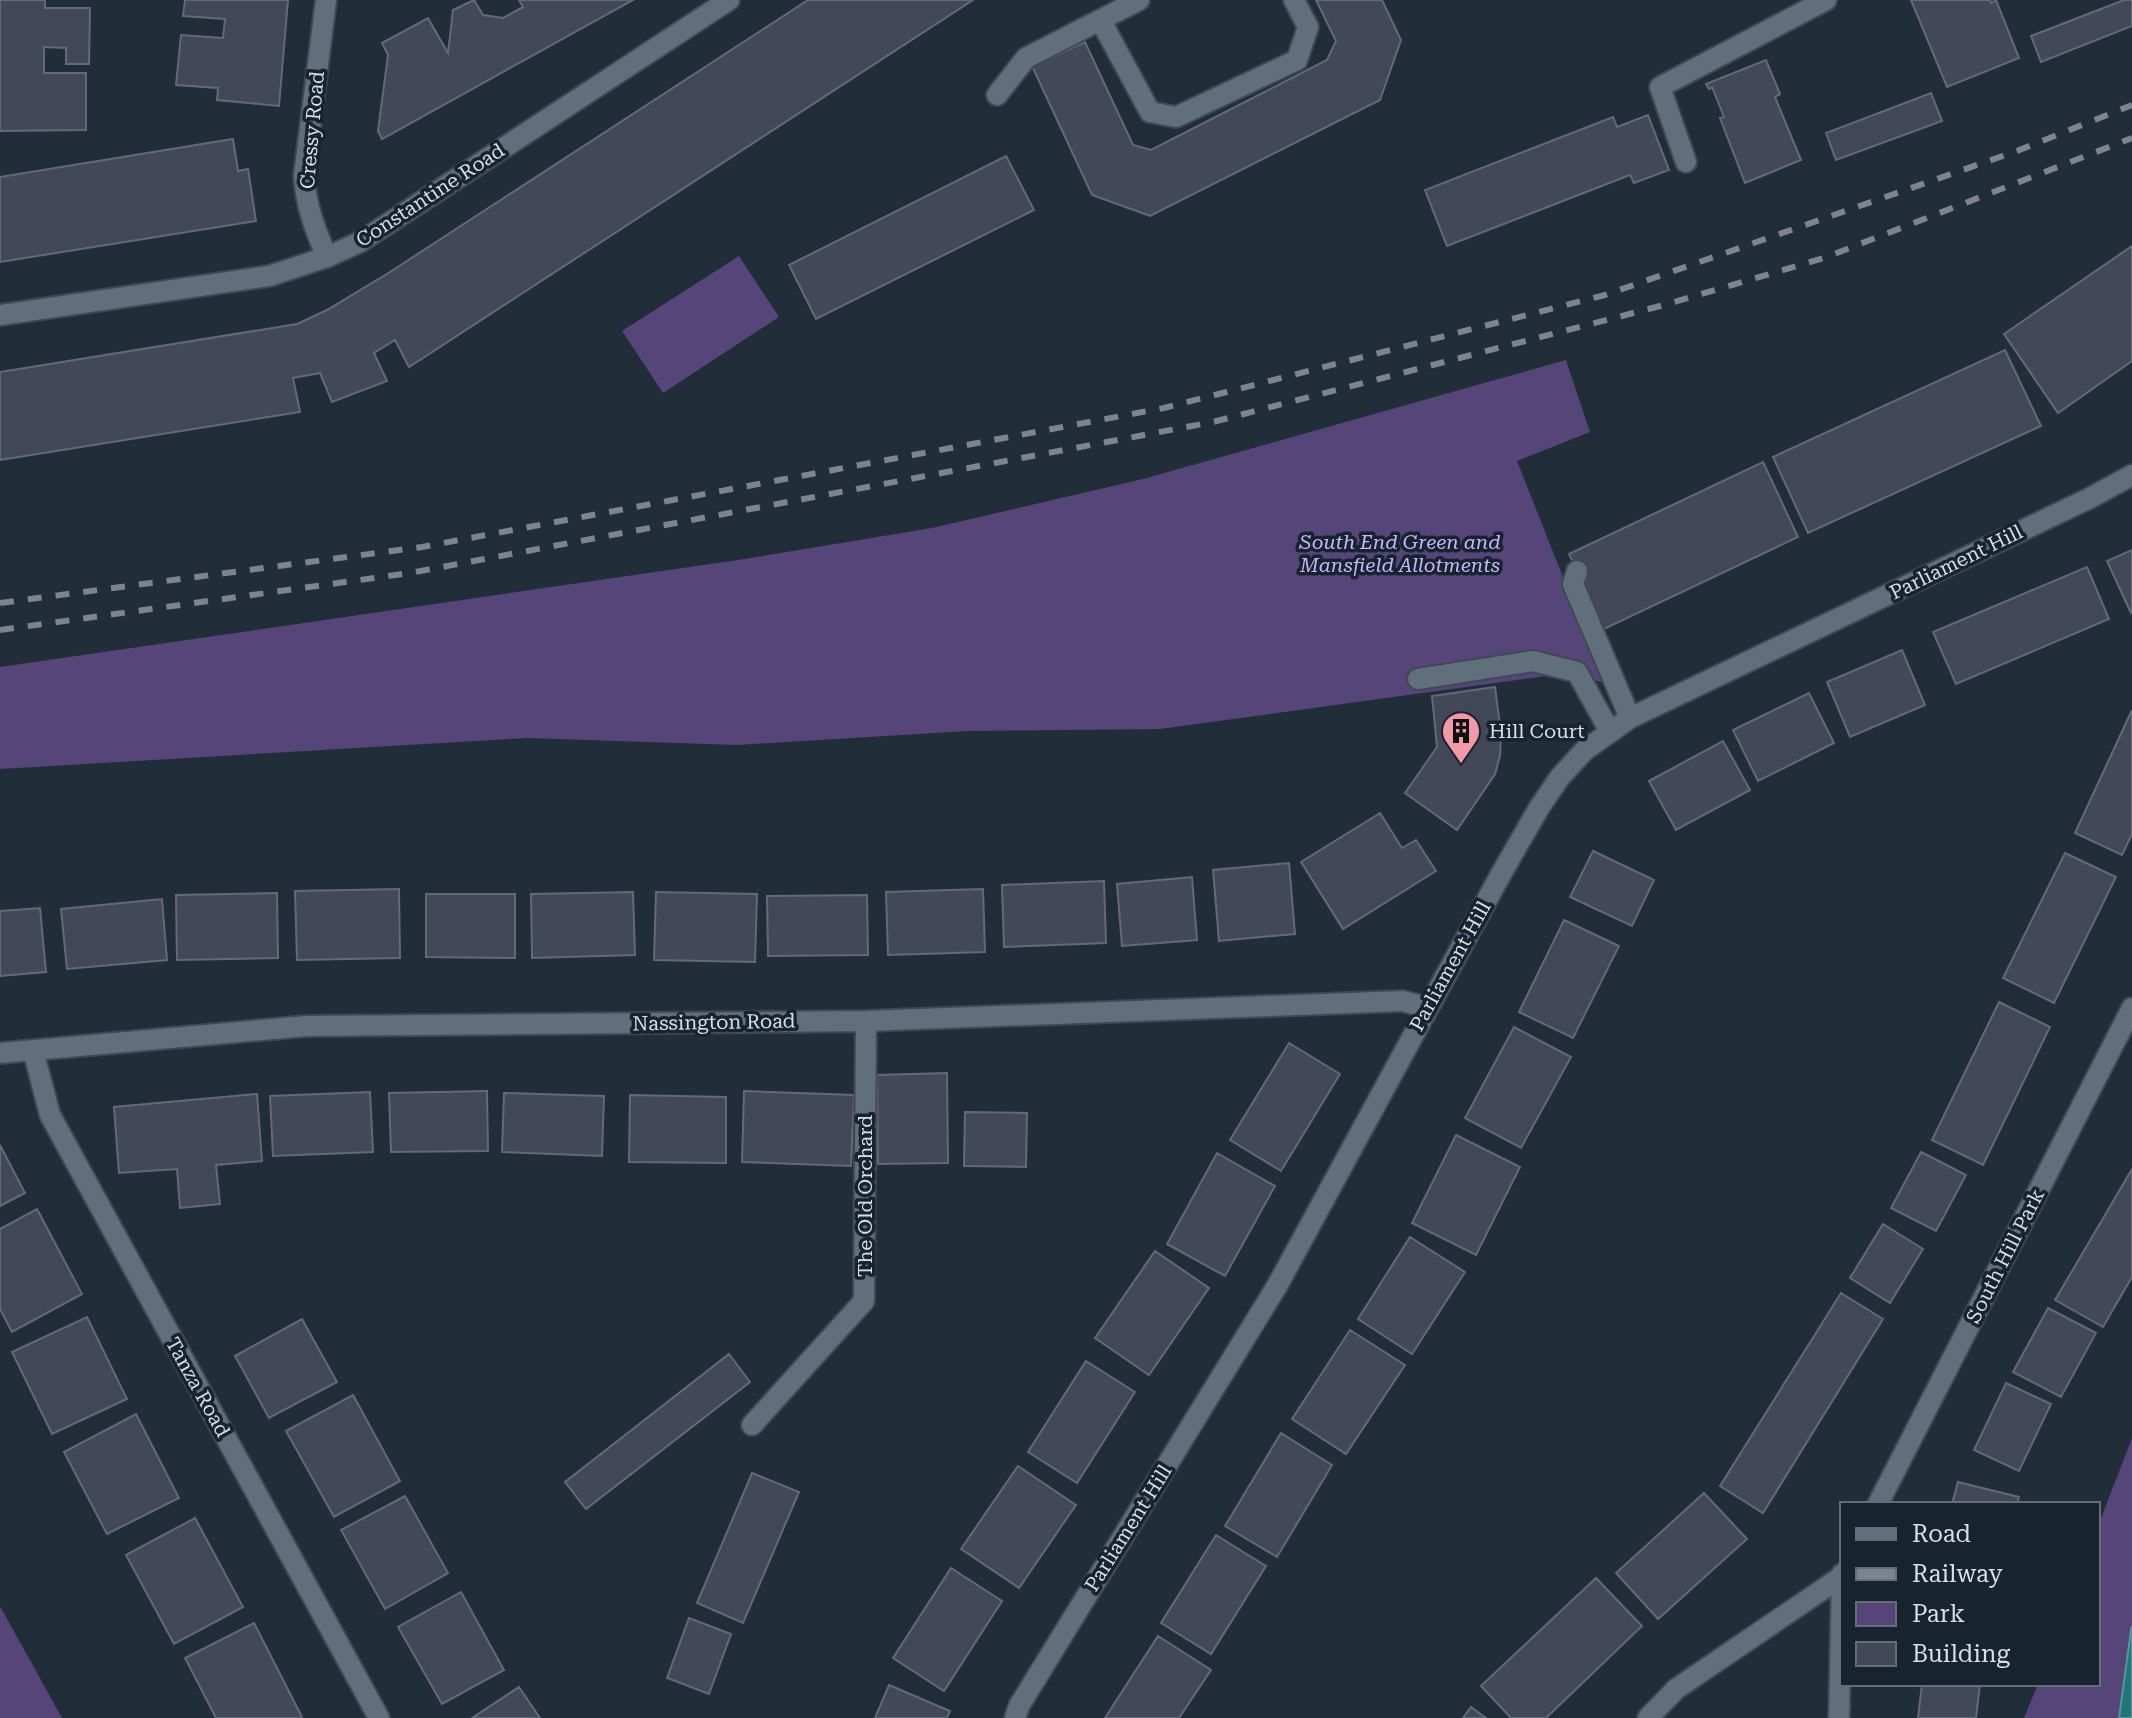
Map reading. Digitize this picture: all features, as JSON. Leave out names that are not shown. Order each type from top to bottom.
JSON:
[{"type":"street","name":"Cressy Road","points":[[326,0],[304,176],[309,212],[327,257]]},
{"type":"street","name":"Constantine Road","points":[[0,315],[269,276],[327,257],[360,242],[729,0]]},
{"type":"street","points":[[997,95],[1026,58],[1139,0]]},
{"type":"street","points":[[1101,21],[1150,112],[1176,117],[1297,60],[1308,27],[1294,0]]},
{"type":"street","points":[[1686,162],[1660,87],[1826,0]]},
{"type":"street","name":"Parliament Hill","points":[[1015,1718],[1027,1693],[1277,1286],[1539,808],[1560,777],[1585,750],[1630,718],[2090,498],[2132,475]]},
{"type":"street","points":[[1577,571],[1573,584],[1630,718]]},
{"type":"street","points":[[1418,679],[1533,661],[1577,672],[1609,730]]},
{"type":"street","name":"Nassington Road","points":[[0,1053],[307,1026],[866,1021],[1403,1001],[1428,1008]]},
{"type":"street","name":"South Hill Park","points":[[1879,1502],[2132,1008]]},
{"type":"street","name":"The Old Orchard","points":[[752,1425],[864,1301],[866,1021]]},
{"type":"street","name":"Tanza Road","points":[[33,1050],[50,1115],[379,1718]]},
{"type":"street","points":[[1648,1718],[1676,1689],[1840,1577]]},
{"type":"street","points":[[1839,1718],[1840,1647]]},
{"type":"green space","points":[[739,256],[779,317],[663,393],[622,331]]},
{"type":"green space","name":"South End Green and Mansfield Allotments","points":[[1566,360],[1590,432],[1517,461],[1605,683],[1568,673],[1160,729],[968,731],[737,745],[527,738],[0,769],[0,667],[738,560],[932,528],[1143,479]]},
{"type":"green space","points":[[2132,1438],[2132,1718],[2024,1718],[2037,1686],[2100,1686],[2100,1521]]},
{"type":"green space","points":[[0,1606],[62,1718],[0,1718]]},
{"type":"shaded area","points":[[2132,1626],[2132,1718],[2119,1718],[2131,1630]]},
{"type":"building","points":[[0,0],[45,0],[45,8],[90,8],[89,64],[66,64],[66,48],[44,47],[44,73],[86,73],[86,130],[0,131]]},
{"type":"building","points":[[185,0],[288,0],[279,106],[217,100],[218,88],[176,85],[181,35],[223,38],[225,19],[183,16]]},
{"type":"building","points":[[474,0],[483,15],[503,18],[523,7],[519,0],[633,0],[382,139],[378,131],[388,55],[382,43],[428,18],[448,53],[453,10]]},
{"type":"building","points":[[808,0],[973,0],[409,367],[395,340],[374,353],[387,381],[332,402],[320,373],[293,378],[300,412],[0,460],[0,372],[297,324],[327,310],[390,272]]},
{"type":"building","points":[[1316,0],[1382,0],[1401,40],[1380,100],[1150,216],[1092,195],[1032,66],[1085,42],[1133,145],[1151,150],[1327,60],[1336,41]]},
{"type":"building","points":[[1911,0],[1990,0],[1991,3],[1996,0],[2019,58],[1947,87]]},
{"type":"building","points":[[2124,0],[2132,0],[2132,26],[2041,62],[2031,36]]},
{"type":"building","points":[[1766,60],[1780,94],[1775,97],[1801,160],[1745,183],[1720,118],[1724,117],[1712,87],[1709,89],[1706,84]]},
{"type":"building","points":[[1931,93],[1942,121],[1836,160],[1826,133]]},
{"type":"building","points":[[1648,115],[1669,170],[1634,183],[1630,175],[1447,246],[1425,190],[1613,117],[1617,127]]},
{"type":"building","points":[[233,139],[238,171],[248,169],[256,221],[0,262],[0,177]]},
{"type":"building","points":[[1006,156],[1034,210],[816,319],[789,265]]},
{"type":"building","points":[[2132,246],[2132,361],[2058,413],[2004,334]]},
{"type":"building","points":[[2005,350],[2041,426],[1808,533],[1773,457]]},
{"type":"building","points":[[1763,462],[1798,537],[1604,629],[1569,554]]},
{"type":"building","points":[[2132,550],[2132,612],[2131,613],[2107,561]]},
{"type":"building","points":[[2087,567],[2109,619],[1956,684],[1933,632]]},
{"type":"building","points":[[1902,650],[1925,705],[1850,737],[1827,682]]},
{"type":"building","name":"Hill Court","points":[[1495,687],[1501,734],[1500,756],[1495,774],[1457,830],[1405,793],[1437,747],[1432,696]]},
{"type":"building","points":[[1809,693],[1834,743],[1758,781],[1733,730]]},
{"type":"building","points":[[2132,710],[2132,834],[2122,855],[2075,833]]},
{"type":"building","points":[[1723,741],[1750,790],[1676,830],[1649,781]]},
{"type":"building","points":[[1380,813],[1402,848],[1416,840],[1436,871],[1343,929],[1301,862]]},
{"type":"building","points":[[1593,851],[1654,880],[1632,926],[1570,897]]},
{"type":"building","points":[[2065,853],[2116,877],[2054,1003],[2003,978]]},
{"type":"building","points":[[1289,863],[1295,934],[1219,941],[1213,870]]},
{"type":"building","points":[[1192,877],[1197,940],[1122,946],[1117,884]]},
{"type":"building","points":[[1104,881],[1106,943],[1004,947],[1002,885]]},
{"type":"building","points":[[399,889],[400,958],[297,960],[295,891]]},
{"type":"building","points":[[983,889],[985,952],[888,955],[886,892]]},
{"type":"building","points":[[633,892],[635,955],[532,958],[531,894]]},
{"type":"building","points":[[656,892],[757,894],[755,962],[654,960]]},
{"type":"building","points":[[277,893],[278,958],[177,960],[176,895]]},
{"type":"building","points":[[426,894],[515,894],[515,958],[426,957]]},
{"type":"building","points":[[867,895],[868,955],[768,956],[767,896]]},
{"type":"building","points":[[162,899],[167,960],[67,969],[61,909]]},
{"type":"building","points":[[40,908],[46,972],[0,976],[0,911]]},
{"type":"building","points":[[1564,920],[1619,946],[1573,1038],[1519,1012]]},
{"type":"building","points":[[1999,1002],[2050,1027],[1983,1165],[1932,1140]]},
{"type":"building","points":[[1514,1027],[1571,1057],[1521,1148],[1465,1118]]},
{"type":"building","points":[[1289,1043],[1340,1074],[1281,1171],[1230,1140]]},
{"type":"building","points":[[947,1073],[948,1163],[878,1164],[877,1075]]},
{"type":"building","points":[[487,1091],[488,1151],[391,1152],[389,1093]]},
{"type":"building","points":[[744,1091],[854,1095],[851,1166],[742,1162]]},
{"type":"building","points":[[370,1092],[373,1152],[273,1156],[270,1096]]},
{"type":"building","points":[[504,1093],[604,1096],[602,1156],[502,1152]]},
{"type":"building","points":[[257,1094],[262,1161],[216,1165],[220,1204],[180,1208],[177,1169],[119,1173],[114,1107]]},
{"type":"building","points":[[630,1095],[726,1097],[726,1163],[629,1162]]},
{"type":"building","points":[[965,1112],[1027,1113],[1026,1167],[964,1166]]},
{"type":"building","points":[[1456,1135],[1520,1167],[1476,1255],[1412,1223]]},
{"type":"building","points":[[0,1145],[25,1193],[0,1206]]},
{"type":"building","points":[[1921,1152],[1966,1175],[1936,1231],[1891,1208]]},
{"type":"building","points":[[1217,1153],[1275,1186],[1225,1276],[1167,1244]]},
{"type":"building","points":[[2132,1169],[2132,1277],[2103,1327],[2055,1300]]},
{"type":"building","points":[[37,1209],[82,1294],[12,1332],[0,1309],[0,1229]]},
{"type":"building","points":[[1883,1224],[1923,1249],[1890,1303],[1850,1278]]},
{"type":"building","points":[[1410,1237],[1465,1272],[1412,1354],[1358,1319]]},
{"type":"building","points":[[1155,1251],[1209,1288],[1149,1375],[1095,1338]]},
{"type":"building","points":[[1841,1293],[1883,1319],[1763,1513],[1720,1486]]},
{"type":"building","points":[[2048,1308],[2096,1333],[2061,1397],[2013,1372]]},
{"type":"building","points":[[87,1317],[127,1399],[52,1434],[12,1352]]},
{"type":"building","points":[[302,1319],[337,1382],[269,1418],[235,1356]]},
{"type":"building","points":[[1350,1330],[1405,1365],[1346,1454],[1292,1419]]},
{"type":"building","points":[[729,1354],[750,1382],[586,1509],[565,1482]]},
{"type":"building","points":[[1086,1361],[1135,1392],[1077,1483],[1028,1452]]},
{"type":"building","points":[[2006,1383],[2051,1404],[2019,1471],[1974,1450]]},
{"type":"building","points":[[353,1395],[400,1481],[334,1517],[286,1431]]},
{"type":"building","points":[[136,1414],[179,1498],[107,1534],[64,1452]]},
{"type":"building","points":[[1281,1433],[1332,1465],[1277,1557],[1225,1526]]},
{"type":"building","points":[[1018,1466],[1076,1505],[1019,1588],[961,1549]]},
{"type":"building","points":[[752,1473],[799,1492],[743,1623],[697,1603]]},
{"type":"building","points":[[1958,1482],[2019,1497],[2018,1502],[1953,1502]]},
{"type":"building","points":[[1704,1493],[1747,1539],[1658,1619],[1616,1573]]},
{"type":"building","points":[[405,1496],[448,1573],[385,1609],[341,1530]]},
{"type":"building","points":[[195,1518],[243,1607],[174,1644],[126,1555]]},
{"type":"building","points":[[1216,1535],[1266,1566],[1211,1654],[1161,1623]]},
{"type":"building","points":[[951,1568],[1002,1601],[944,1691],[893,1658]]},
{"type":"building","points":[[1596,1578],[1642,1626],[1546,1718],[1511,1718],[1481,1686]]},
{"type":"building","points":[[461,1592],[504,1670],[442,1704],[398,1627]]},
{"type":"building","points":[[689,1618],[731,1634],[709,1694],[667,1678]]},
{"type":"building","points":[[254,1623],[301,1718],[216,1718],[185,1658]]},
{"type":"building","points":[[1158,1636],[1211,1670],[1179,1718],[1105,1718]]},
{"type":"building","points":[[889,1685],[950,1711],[947,1718],[875,1718]]},
{"type":"building","points":[[1922,1686],[1980,1686],[1976,1718],[1918,1718]]},
{"type":"building","points":[[519,1687],[540,1718],[472,1718]]},
{"type":"building","points":[[1471,1707],[1486,1718],[1463,1718]]},
{"type":"railway","points":[[0,603],[422,547],[1164,408],[1605,295],[2017,151],[2132,105]]},
{"type":"railway","points":[[0,630],[410,573],[1213,422],[1664,305],[1824,258],[2132,138]]},
{"type":"place","name":"Hill Court","points":[[1461,765]]}]
